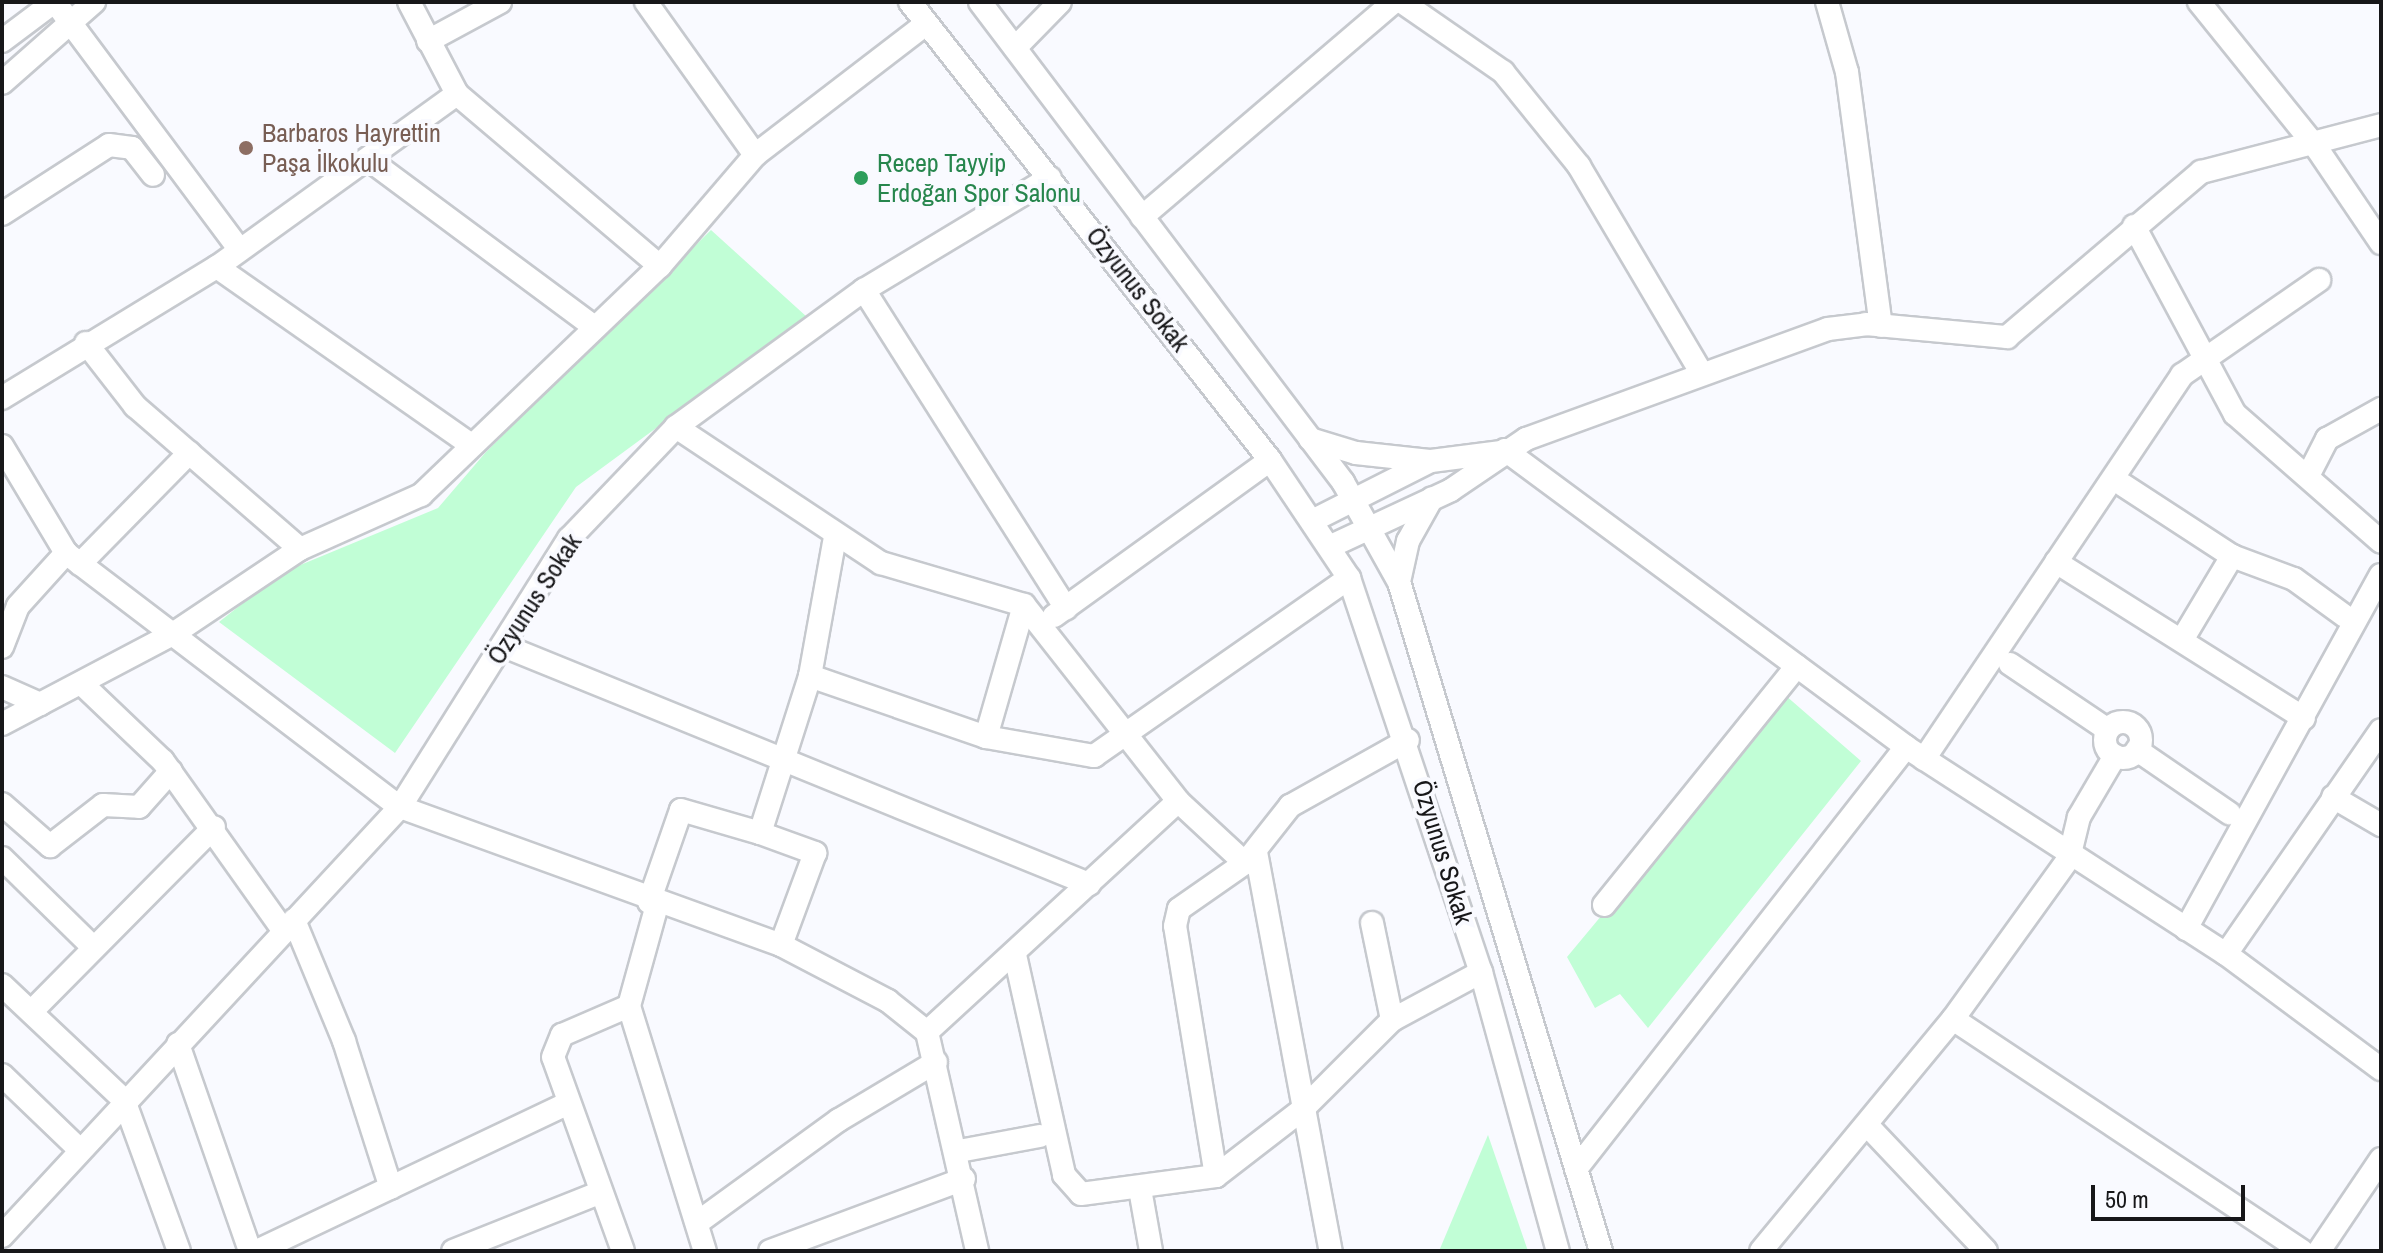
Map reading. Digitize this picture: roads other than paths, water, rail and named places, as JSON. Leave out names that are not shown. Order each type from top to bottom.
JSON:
[{"type":"street","points":[[2,41],[55,2],[240,250]]},
{"type":"street","points":[[2,83],[73,27],[94,2]]},
{"type":"street","points":[[409,2],[457,94],[660,266]]},
{"type":"street","points":[[428,41],[500,2]]},
{"type":"street","points":[[646,2],[755,155]]},
{"type":"street","points":[[910,2],[1050,178]]},
{"type":"street","points":[[980,2],[1310,439],[1353,500],[1399,582],[1601,1251]]},
{"type":"street","points":[[1015,48],[1060,2]]},
{"type":"street","points":[[1142,217],[1394,2]]},
{"type":"street","points":[[1402,2],[1474,48],[1522,96],[1579,166],[1701,372]]},
{"type":"street","points":[[1827,2],[1847,72],[1881,326]]},
{"type":"street","points":[[2199,2],[2316,147],[2381,243]]},
{"type":"street","points":[[2,724],[173,634],[300,549],[421,495],[593,326],[660,266],[755,155],[926,24]]},
{"type":"street","points":[[2,398],[86,343],[217,267],[457,94]]},
{"type":"street","points":[[1329,547],[1367,525],[1432,498],[1503,451],[1701,372],[1828,329],[1881,326],[2007,337],[2201,172],[2270,148],[2316,147],[2381,125]]},
{"type":"street","points":[[2,214],[109,145],[132,148],[153,175]]},
{"type":"street","points":[[368,159],[593,326]]},
{"type":"street","name":"Özyunus Sokak","points":[[2,1236],[124,1100],[400,807],[569,539],[676,427],[864,290],[1050,178],[1270,460],[1349,578],[1408,740],[1481,972],[1558,1251]]},
{"type":"street","points":[[2134,226],[2199,359],[2235,414],[2381,542]]},
{"type":"street","points":[[217,267],[470,444]]},
{"type":"street","points":[[1576,1169],[1915,753],[2056,562],[2199,359],[2319,280]]},
{"type":"street","points":[[864,290],[1066,608]]},
{"type":"street","points":[[86,343],[115,386],[300,549]]},
{"type":"street","points":[[2308,476],[2327,439],[2381,409]]},
{"type":"street","points":[[676,427],[835,537],[881,563],[1024,605],[1043,623],[1178,801],[1250,858],[1331,1251]]},
{"type":"street","points":[[1310,439],[1431,461],[1503,451],[1915,753],[2069,858],[2226,954],[2381,1069]]},
{"type":"street","points":[[2,446],[73,559],[400,807],[653,904],[781,945],[888,1001],[927,1032],[959,1151],[977,1251]]},
{"type":"street","points":[[2,647],[18,606],[189,453]]},
{"type":"street","points":[[1043,623],[1270,460]]},
{"type":"street","points":[[1312,521],[1431,461]]},
{"type":"street","points":[[2123,485],[2232,556],[2294,579],[2345,616]]},
{"type":"street","points":[[1399,582],[1408,541],[1432,498]]},
{"type":"street","points":[[760,833],[810,676],[835,537]]},
{"type":"street","points":[[2182,640],[2232,556]]},
{"type":"street","points":[[2056,562],[2304,718]]},
{"type":"street","points":[[2186,929],[2381,575]]},
{"type":"street","points":[[810,676],[986,737],[1094,756],[1123,732],[1349,578]]},
{"type":"street","points":[[986,737],[1024,605]]},
{"type":"street","points":[[504,646],[782,764],[1089,884]]},
{"type":"street","points":[[2010,664],[2108,730]]},
{"type":"street","points":[[1604,905],[1797,666]]},
{"type":"street","points":[[81,683],[171,771],[289,926],[344,1041],[391,1188]]},
{"type":"street","points":[[2,687],[40,704]]},
{"type":"street","points":[[2115,756],[2105,742],[2108,730],[2118,723],[2135,727],[2137,750]]},
{"type":"street","points":[[2226,954],[2381,730]]},
{"type":"street","points":[[1216,1176],[1175,926],[1179,909],[1250,858],[1290,806],[1408,740]]},
{"type":"street","points":[[1761,1251],[1953,1019],[2069,858],[2079,817],[2115,756],[2137,750],[2229,813]]},
{"type":"street","points":[[2,804],[50,846],[103,805],[139,807],[171,771]]},
{"type":"street","points":[[2333,797],[2381,825]]},
{"type":"street","points":[[927,1032],[1015,955],[1178,801]]},
{"type":"street","points":[[705,1251],[629,1006],[653,904],[681,810],[815,853],[781,945]]},
{"type":"street","points":[[31,1012],[214,827]]},
{"type":"street","points":[[2,858],[93,947]]},
{"type":"street","points":[[1372,923],[1392,1020]]},
{"type":"street","points":[[1015,955],[1064,1175],[1081,1194],[1140,1189],[1216,1176],[1303,1109],[1392,1020],[1481,972]]},
{"type":"street","points":[[2,985],[124,1100],[179,1251]]},
{"type":"street","points":[[623,1251],[566,1104],[553,1057],[562,1035],[629,1006]]},
{"type":"street","points":[[1953,1019],[2302,1251]]},
{"type":"street","points":[[178,1044],[250,1251]]},
{"type":"street","points":[[697,1223],[839,1120],[936,1062]]},
{"type":"street","points":[[2,1075],[80,1150]]},
{"type":"street","points":[[257,1251],[566,1104]]},
{"type":"street","points":[[1867,1125],[1986,1251]]},
{"type":"street","points":[[959,1151],[1040,1136]]},
{"type":"street","points":[[2319,1251],[2381,1159]]},
{"type":"street","points":[[770,1251],[964,1179]]},
{"type":"street","points":[[1140,1189],[1151,1251]]},
{"type":"street","points":[[466,1249],[601,1192]]},
{"type":"place","name":"Barbaros Hayrettin Paşa İlkokulu","points":[[246,148]]},
{"type":"place","name":"Recep Tayyip Erdoğan Spor Salonu","points":[[861,178]]}]
